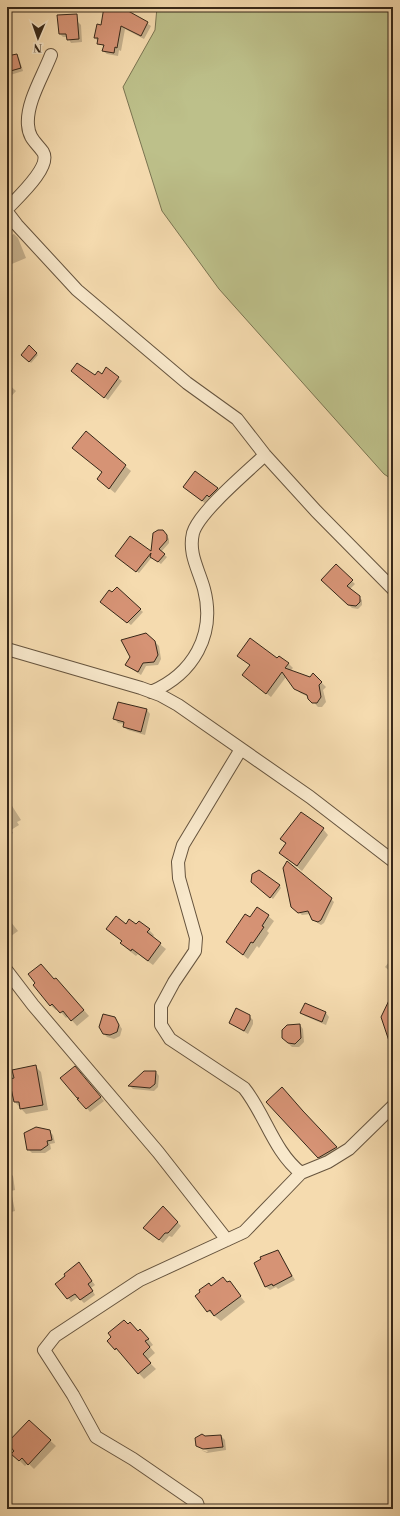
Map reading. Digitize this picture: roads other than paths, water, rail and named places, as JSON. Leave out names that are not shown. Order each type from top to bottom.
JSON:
[{"type":"street","points":[[51,55],[28,116],[30,134],[34,144],[42,151],[45,161],[43,167],[33,181],[7,210],[17,225],[77,290],[187,383],[237,419],[265,454],[316,511],[393,589]]},
{"type":"street","points":[[151,692],[178,677],[190,663],[202,642],[208,619],[204,589],[194,562],[192,544],[194,532],[208,511],[265,454]]},
{"type":"street","points":[[7,649],[151,692],[178,706],[310,797],[393,861]]},
{"type":"street","points":[[241,749],[182,845],[178,862],[179,878],[196,938],[195,951],[174,982],[161,1006],[161,1025],[170,1039],[244,1088],[251,1096],[278,1146],[293,1167],[301,1173]]},
{"type":"street","points":[[7,971],[33,1005],[158,1152],[227,1240]]},
{"type":"street","points":[[199,1509],[198,1503],[134,1459],[96,1436],[73,1395],[44,1350],[55,1336],[140,1280],[244,1232],[301,1173],[328,1162],[348,1149],[393,1106]]}]
